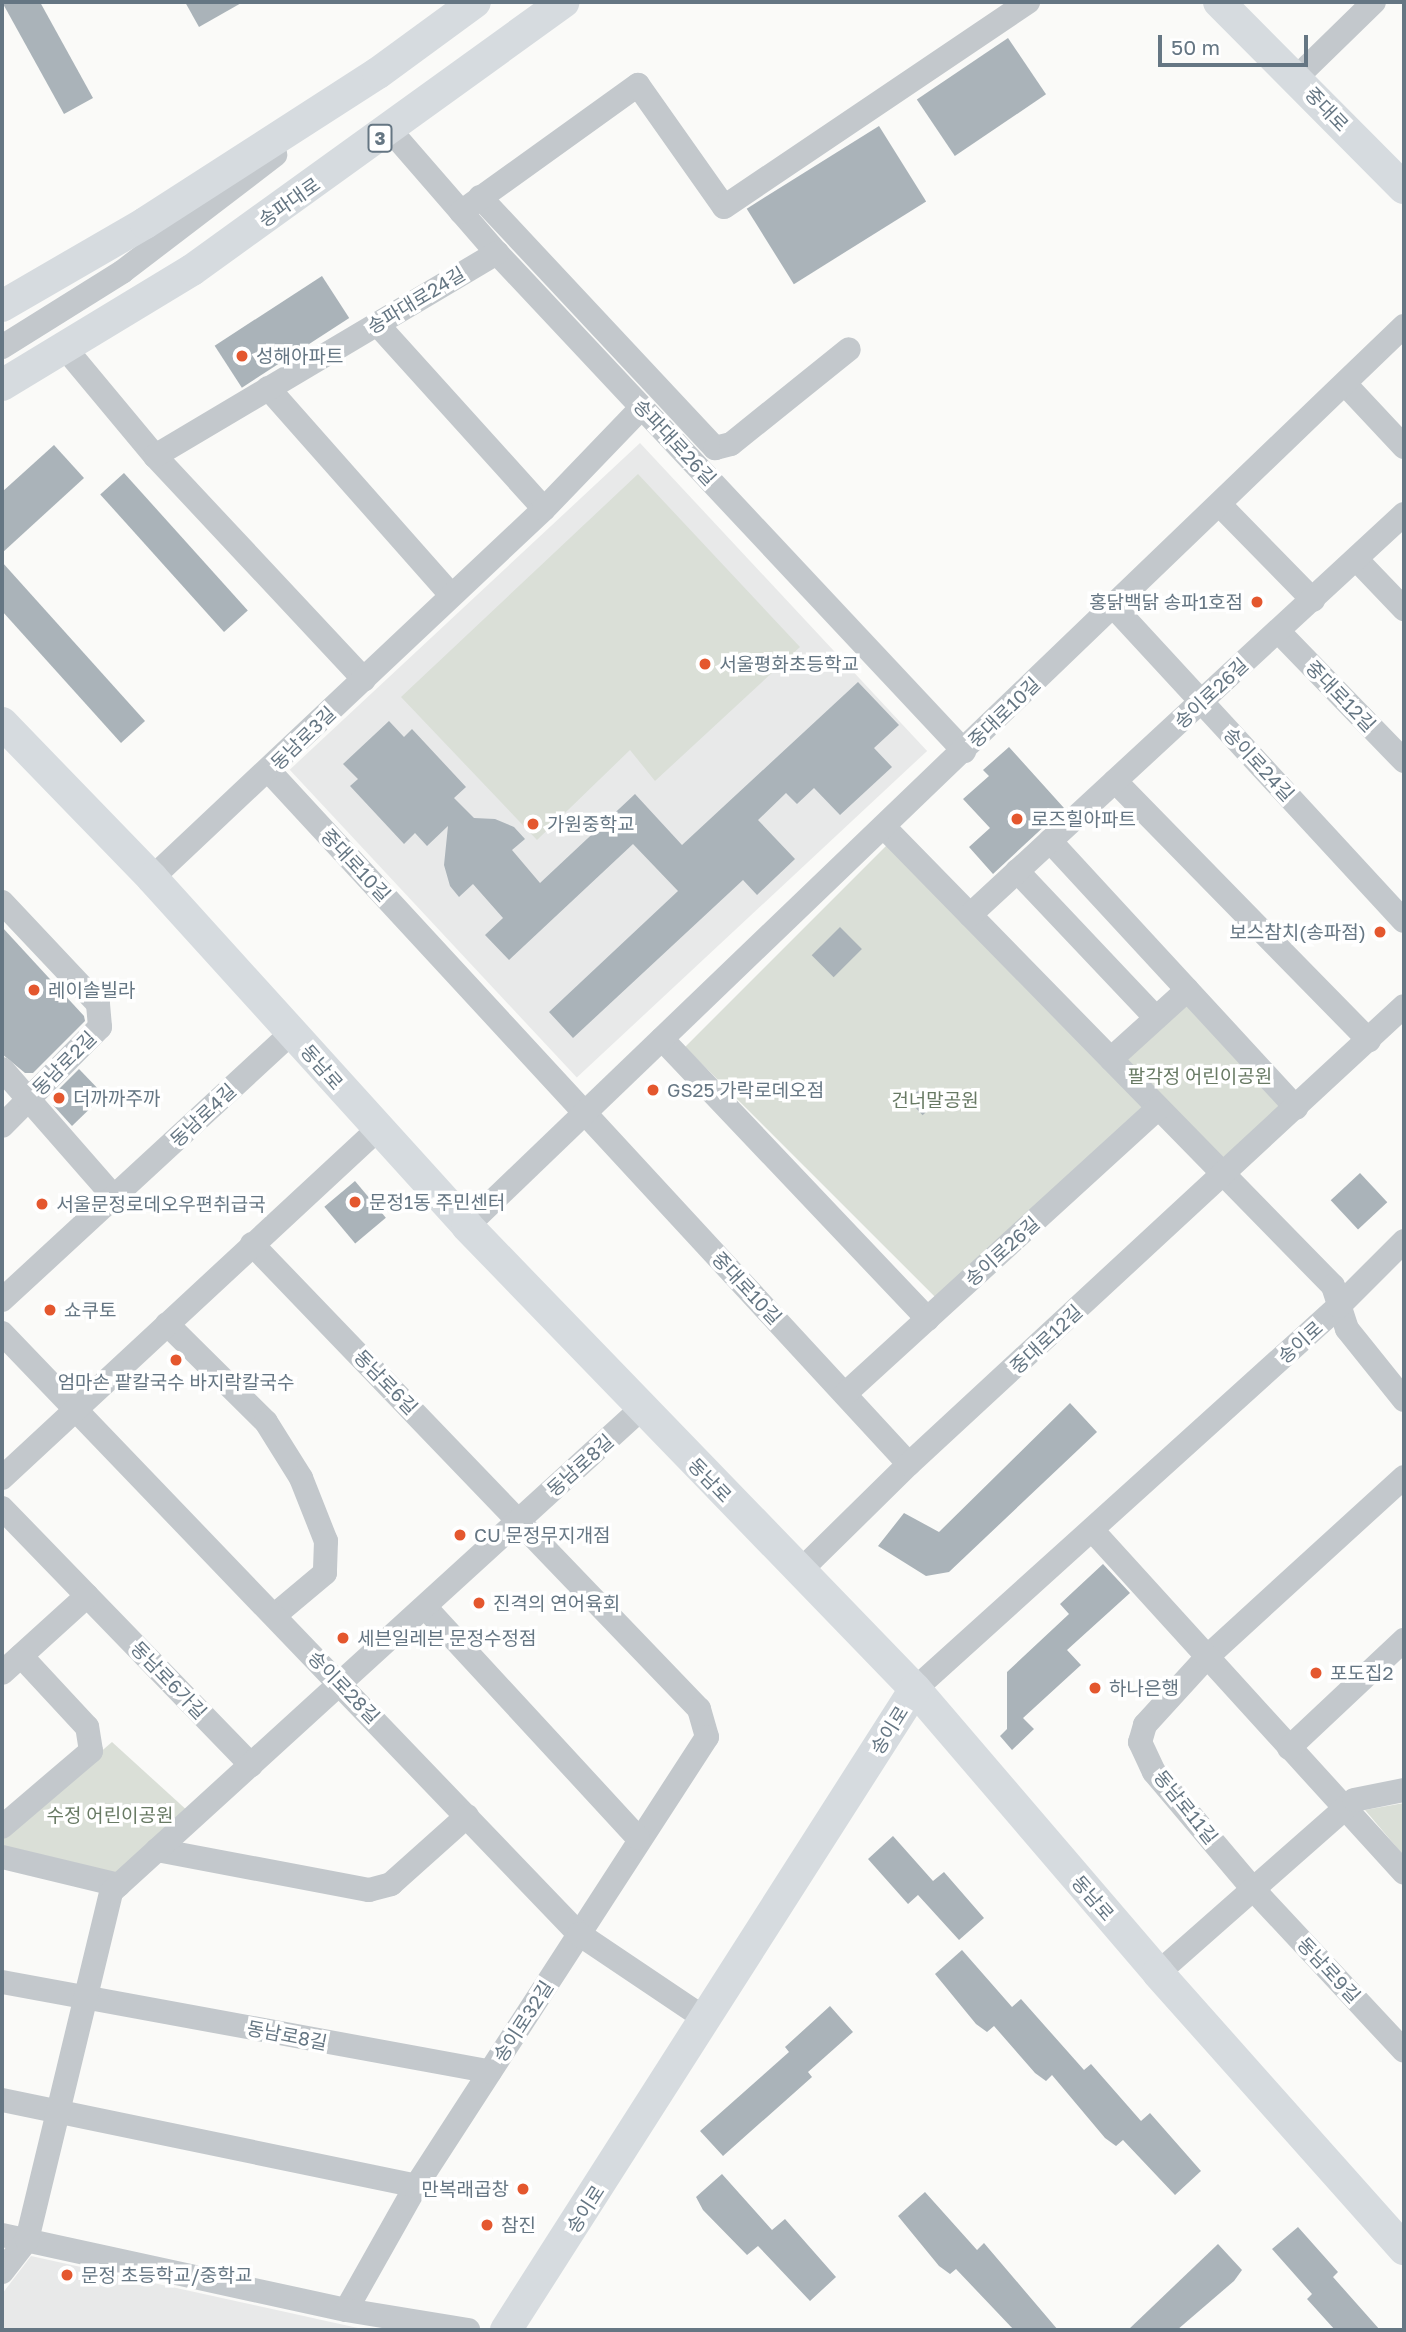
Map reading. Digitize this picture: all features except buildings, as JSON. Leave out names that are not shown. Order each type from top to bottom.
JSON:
[{"type":"main road","points":[[2,306],[145,223],[356,87],[475,2]]},
{"type":"main road","name":"송파대로","points":[[2,385],[192,270],[390,130],[564,2]]},
{"type":"main road","name":"중대로","points":[[1219,2],[1404,188]]},
{"type":"main road","name":"동남로","points":[[2,723],[152,878],[377,1130],[467,1226],[915,1689],[1158,1973],[1404,2249]]},
{"type":"main road","name":"송이로","points":[[506,2330],[915,1689]]},
{"type":"street","points":[[461,212],[638,85],[724,207],[1027,2]]},
{"type":"street","points":[[1296,78],[1374,2]]},
{"type":"street","points":[[2,347],[122,272],[356,87]]},
{"type":"street","name":"송파대로26길","points":[[390,130],[498,253],[964,751]]},
{"type":"street","points":[[481,197],[715,448],[731,444],[849,349]]},
{"type":"street","name":"송파대로24길","points":[[155,456],[498,253]]},
{"type":"street","points":[[377,324],[544,509]]},
{"type":"street","name":"중대로10길","points":[[467,1226],[1346,385],[1404,326]]},
{"type":"street","points":[[65,348],[155,456],[363,679]]},
{"type":"street","points":[[1346,385],[1404,447]]},
{"type":"street","points":[[268,388],[452,595]]},
{"type":"street","name":"동남로3길","points":[[152,878],[269,771],[544,509],[642,407]]},
{"type":"street","points":[[1220,505],[1312,600]]},
{"type":"street","name":"송이로26길","points":[[970,915],[1404,514]]},
{"type":"street","points":[[1357,560],[1404,609]]},
{"type":"street","name":"송이로24길","points":[[1114,607],[1404,921]]},
{"type":"street","name":"중대로12길","points":[[1278,631],[1404,761]]},
{"type":"street","name":"중대로10길","points":[[269,771],[909,1464]]},
{"type":"street","points":[[1115,781],[1369,1040]]},
{"type":"street","points":[[884,827],[1333,1286],[1347,1329],[1404,1400]]},
{"type":"street","points":[[1050,841],[1296,1108]]},
{"type":"street","points":[[1017,871],[1156,1018]]},
{"type":"street","name":"동남로2길","points":[[2,902],[98,1004],[100,1027],[29,1099],[2,1069]]},
{"type":"street","points":[[1111,1059],[1187,990]]},
{"type":"street","name":"중대로12길","points":[[799,1572],[909,1464],[1404,1006]]},
{"type":"street","name":"동남로4길","points":[[2,1300],[292,1033]]},
{"type":"street","points":[[662,1039],[928,1319]]},
{"type":"street","points":[[2,1126],[29,1099],[114,1197]]},
{"type":"street","name":"송이로26길","points":[[845,1394],[1158,1108]]},
{"type":"street","points":[[2,1478],[377,1130]]},
{"type":"street","name":"송이로","points":[[915,1689],[1339,1306],[1404,1241]]},
{"type":"street","name":"동남로6길","points":[[252,1244],[519,1521]]},
{"type":"street","points":[[167,1324],[266,1422],[301,1478],[326,1541],[325,1573],[275,1615]]},
{"type":"street","name":"송이로28길","points":[[2,1333],[77,1407],[579,1934],[704,2018]]},
{"type":"street","name":"동남로8길","points":[[27,2240],[111,1892],[642,1408]]},
{"type":"street","name":"동남로11길","points":[[1254,1889],[1154,1772],[1140,1742],[1145,1725],[1207,1657],[1404,1477]]},
{"type":"street","name":"동남로6가길","points":[[2,1508],[251,1765]]},
{"type":"street","name":"송이로32길","points":[[346,2310],[416,2186],[639,1838],[707,1737],[699,1709],[519,1521]]},
{"type":"street","points":[[1093,1531],[1404,1874]]},
{"type":"street","points":[[2,1673],[87,1596]]},
{"type":"street","points":[[425,1607],[639,1838]]},
{"type":"street","points":[[1289,1748],[1404,1640]]},
{"type":"street","points":[[2,1827],[91,1751],[87,1727],[21,1656]]},
{"type":"street","points":[[1158,1973],[1354,1800],[1404,1790]]},
{"type":"street","points":[[157,1850],[369,1891],[391,1884],[467,1816]]},
{"type":"street","points":[[2,1857],[119,1885]]},
{"type":"street","name":"동남로9길","points":[[1254,1889],[1404,2051]]},
{"type":"street","name":"동남로8길","points":[[2,1982],[490,2072]]},
{"type":"street","points":[[2,2100],[416,2186]]},
{"type":"street","points":[[2,2235],[346,2310],[468,2330]]},
{"type":"street","points":[[2,2272],[27,2240]]},
{"type":"shaded area","points":[[640,443],[927,751],[577,1078],[290,770]]},
{"type":"shaded area","name":"문정 초등학교/중학교","points":[[31,2256],[367,2330],[2,2330],[2,2294]]},
{"type":"green space","points":[[638,474],[800,647],[655,781],[630,750],[537,840],[401,697]]},
{"type":"green space","name":"건너말공원","points":[[888,844],[1150,1106],[947,1309],[685,1047]]},
{"type":"green space","name":"팔각정 어린이공원","points":[[1187,1000],[1289,1109],[1226,1167],[1125,1058]]},
{"type":"green space","name":"수정 어린이공원","points":[[112,1742],[190,1813],[124,1875],[2,1847],[2,1837]]},
{"type":"green space","points":[[1404,1803],[1404,1856],[1365,1810]]},
{"type":"place","name":"성해아파트","points":[[242,356]]},
{"type":"place","name":"홍닭백닭 송파1호점","points":[[1257,602]]},
{"type":"place","name":"서울평화초등학교","points":[[705,664]]},
{"type":"place","name":"로즈힐아파트","points":[[1017,819]]},
{"type":"place","name":"가원중학교","points":[[533,824]]},
{"type":"place","name":"보스참치(송파점)","points":[[1380,932]]},
{"type":"place","name":"레이솔빌라","points":[[34,990]]},
{"type":"place","name":"GS25 가락로데오점","points":[[653,1090]]},
{"type":"place","name":"더까까주까","points":[[59,1098]]},
{"type":"place","name":"문정1동 주민센터","points":[[355,1202]]},
{"type":"place","name":"서울문정로데오우편취급국","points":[[42,1204]]},
{"type":"place","name":"쇼쿠토","points":[[50,1310]]},
{"type":"place","name":"엄마손 팥칼국수 바지락칼국수","points":[[176,1360]]},
{"type":"place","name":"CU 문정무지개점","points":[[460,1535]]},
{"type":"place","name":"진격의 연어육회","points":[[479,1603]]},
{"type":"place","name":"세븐일레븐 문정수정점","points":[[343,1638]]},
{"type":"place","name":"포도집2","points":[[1316,1673]]},
{"type":"place","name":"하나은행","points":[[1095,1688]]},
{"type":"place","name":"만복래곱창","points":[[523,2189]]},
{"type":"place","name":"참진","points":[[487,2225]]},
{"type":"place","name":"문정 초등학교/중학교","points":[[67,2275]]}]
